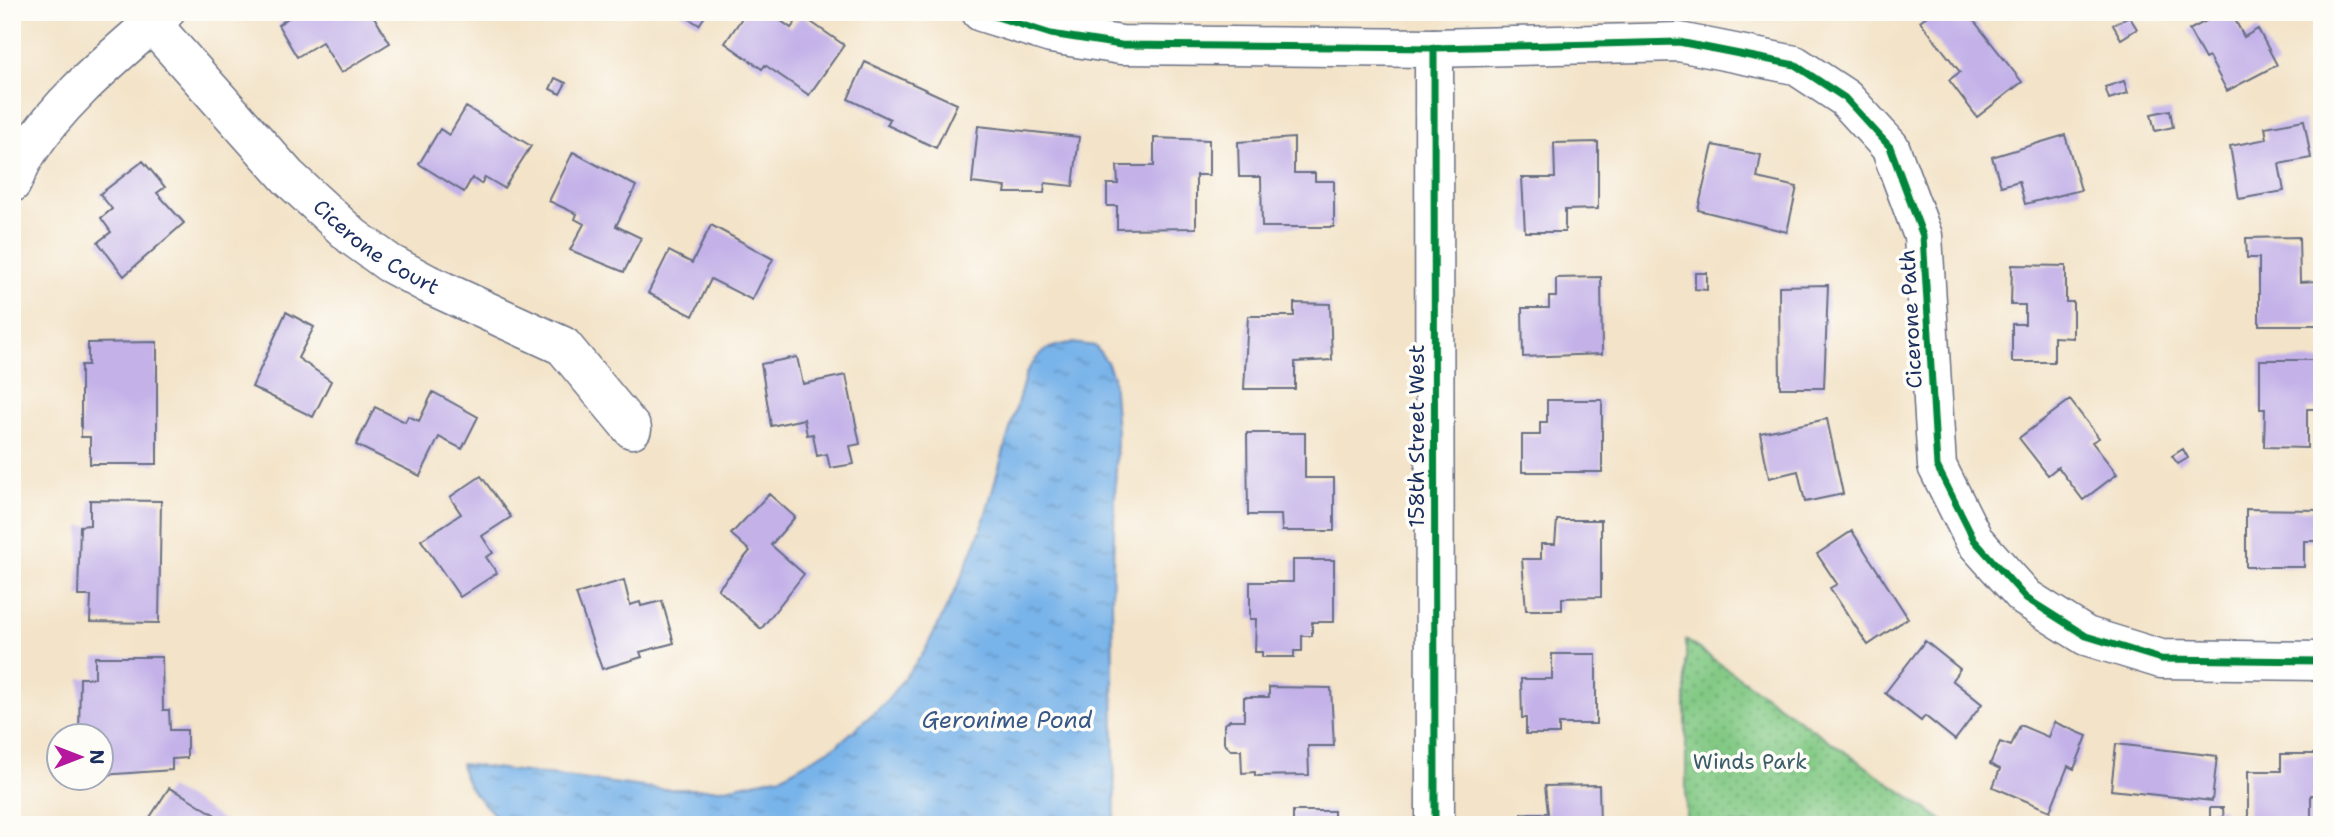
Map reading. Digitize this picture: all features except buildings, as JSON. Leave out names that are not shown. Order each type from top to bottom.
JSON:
[{"type":"street","name":"Cicerone Path","points":[[981,12],[1051,34],[1121,45],[1434,48],[1679,42],[1796,65],[1845,98],[1890,147],[1923,236],[1937,466],[1974,540],[2026,598],[2086,636],[2161,659],[2322,661]]},
{"type":"street","points":[[12,183],[27,152],[58,111],[158,18]]},
{"type":"street","name":"Cicerone Court","points":[[158,18],[288,177],[353,237],[428,284],[563,345],[632,429]]},
{"type":"street","name":"158th Street West","points":[[1434,48],[1435,825]]},
{"type":"green space","name":"Winds Park","points":[[1686,640],[1949,825],[1686,825]]},
{"type":"water","name":"Geronime Pond","points":[[1072,343],[1095,346],[1113,376],[1117,434],[1112,599],[1115,825],[505,825],[472,790],[461,764],[660,789],[721,789],[782,776],[837,745],[884,704],[924,652],[959,583],[982,527],[1026,373],[1044,351]]},
{"type":"cycle path","points":[[981,12],[1051,34],[1121,45],[1434,48],[1679,42],[1795,65],[1845,98],[1890,147],[1923,236],[1937,466],[1974,540],[2026,598],[2086,636],[2161,659],[2322,661]]},
{"type":"cycle path","points":[[1434,48],[1435,825]]}]
